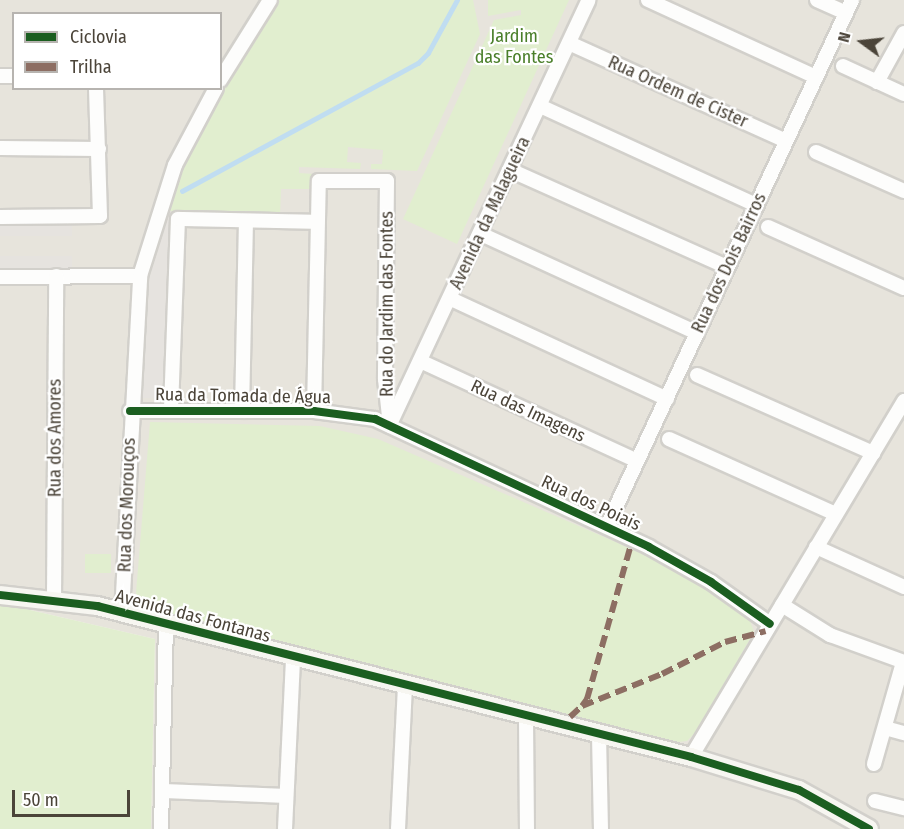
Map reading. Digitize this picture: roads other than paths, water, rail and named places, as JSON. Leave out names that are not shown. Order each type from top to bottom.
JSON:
[{"type":"street","points":[[222,77],[270,0]]},
{"type":"street","name":"Avenida da Malagueira","points":[[390,426],[589,0]]},
{"type":"street","points":[[648,0],[816,78]]},
{"type":"street","points":[[818,0],[849,6]]},
{"type":"street","name":"Rua dos Dois Bairros","points":[[607,526],[849,6]]},
{"type":"street","points":[[877,82],[904,33]]},
{"type":"street","name":"Rua Ordem de Cister","points":[[569,43],[786,141]]},
{"type":"street","points":[[843,66],[904,94]]},
{"type":"street","points":[[0,217],[100,216],[96,90]]},
{"type":"street","name":"Rua dos Morouços","points":[[122,613],[130,411],[140,276],[175,165],[215,90]]},
{"type":"street","points":[[540,106],[756,205]]},
{"type":"street","points":[[0,148],[99,149]]},
{"type":"street","points":[[816,152],[904,191]]},
{"type":"street","points":[[510,170],[728,267]]},
{"type":"street","name":"Rua do Jardim das Fontes","points":[[317,222],[319,181],[387,181],[385,379],[390,426]]},
{"type":"street","points":[[171,409],[178,219],[317,222],[314,411]]},
{"type":"street","points":[[242,411],[246,221]]},
{"type":"street","points":[[768,227],[904,288]]},
{"type":"street","points":[[481,234],[697,333]]},
{"type":"street","points":[[0,276],[140,276]]},
{"type":"street","name":"Rua dos Amores","points":[[54,599],[56,276]]},
{"type":"street","points":[[451,299],[666,399]]},
{"type":"street","name":"Rua das Imagens","points":[[420,361],[637,461]]},
{"type":"street","points":[[697,375],[873,453]]},
{"type":"street","points":[[691,757],[904,401]]},
{"type":"street","name":"Rua da Tomada de Água","points":[[130,411],[171,409],[314,411],[363,415],[390,426]]},
{"type":"street","name":"Rua dos Poiais","points":[[390,426],[607,526],[711,582],[770,624]]},
{"type":"street","points":[[669,439],[836,514]]},
{"type":"street","points":[[816,547],[904,587]]},
{"type":"street","name":"Avenida das Fontanas","points":[[0,596],[54,599],[122,613],[526,718],[691,757],[800,790],[869,829]]},
{"type":"street","points":[[782,606],[830,635],[903,662],[874,764]]},
{"type":"street","points":[[162,829],[165,790],[166,625]]},
{"type":"street","points":[[285,829],[293,658]]},
{"type":"street","points":[[398,829],[405,687]]},
{"type":"street","points":[[526,718],[527,829]]},
{"type":"street","points":[[885,728],[904,734]]},
{"type":"street","points":[[598,735],[601,829]]},
{"type":"street","points":[[165,790],[286,796]]},
{"type":"street","points":[[875,801],[904,808]]},
{"type":"waterway","points":[[182,191],[418,63],[428,53],[457,0]]},
{"type":"park label","name":"Jardim das Fontes","points":[[514,47]]}]
